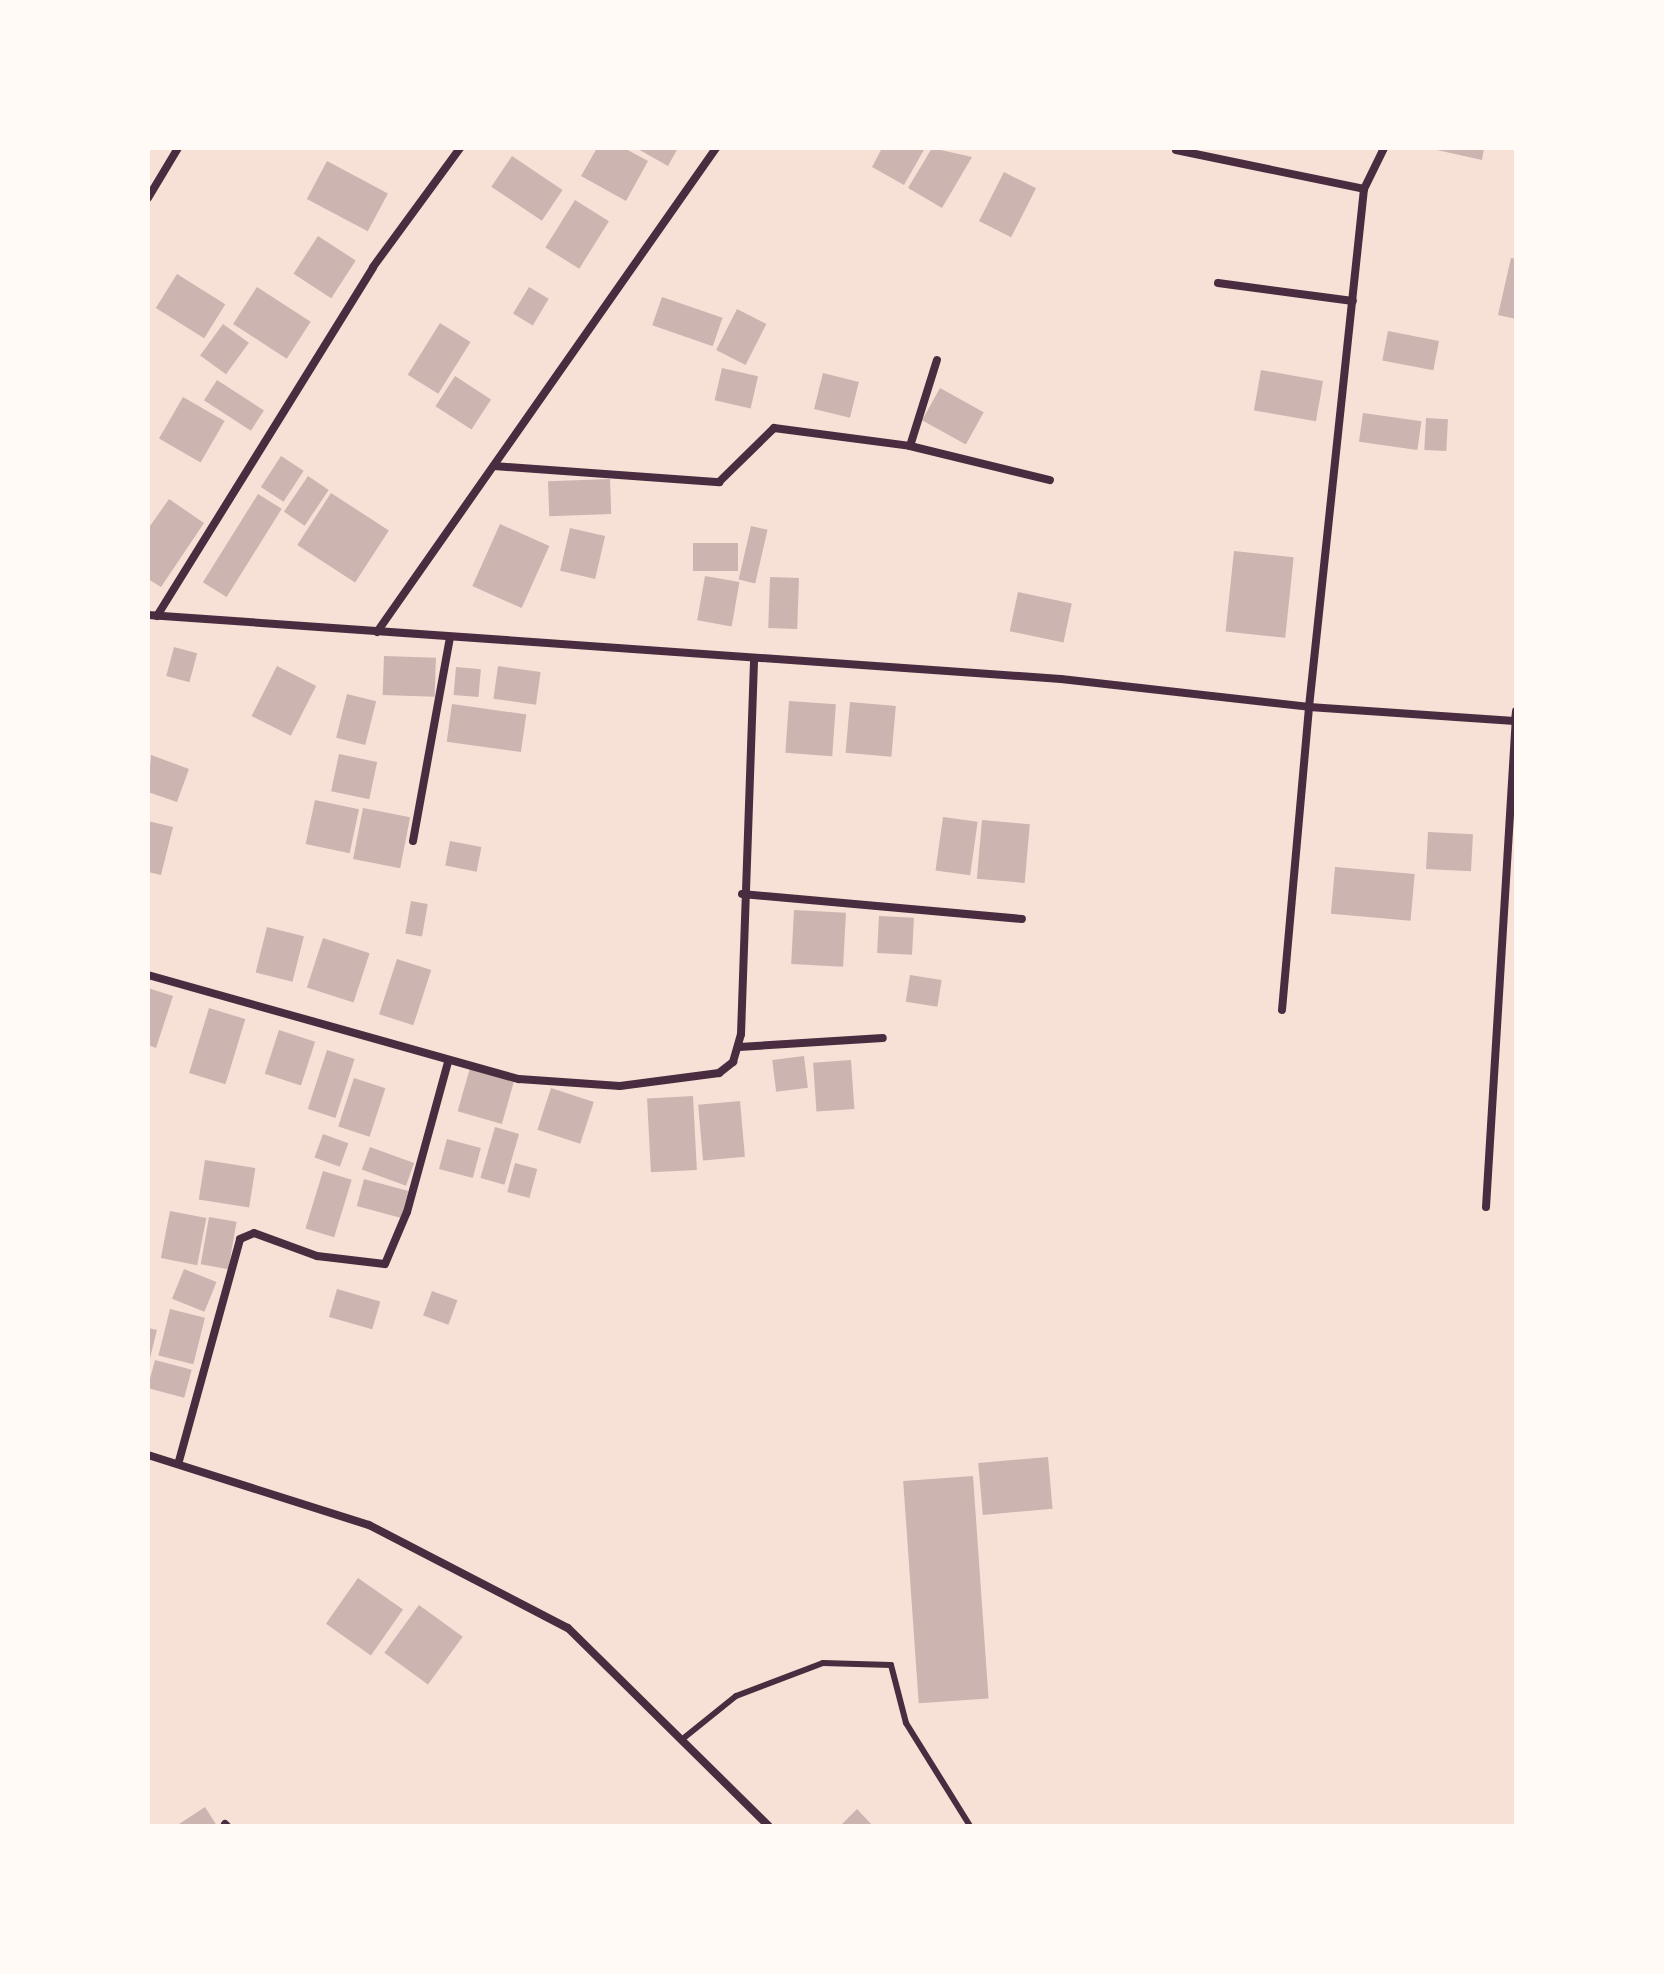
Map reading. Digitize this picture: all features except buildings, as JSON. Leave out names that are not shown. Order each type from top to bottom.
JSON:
[{"type":"street","points":[[148,198],[178,148]]},
{"type":"street","points":[[460,148],[373,267],[152,616],[754,662],[1061,679],[1309,707],[1516,718],[1486,1207]]},
{"type":"street","points":[[377,632],[716,148]]},
{"type":"street","points":[[1282,1010],[1309,707],[1364,189],[1384,148]]},
{"type":"street","points":[[1176,150],[1364,189]]},
{"type":"street","points":[[1218,283],[1353,301]]},
{"type":"street","points":[[910,446],[937,360]]},
{"type":"street","points":[[494,466],[719,482],[736,473],[771,428],[910,446],[1050,480]]},
{"type":"street","points":[[413,841],[450,638]]},
{"type":"street","points":[[148,975],[448,1062],[519,1079],[620,1086],[719,1073],[739,1047],[742,894],[754,662]]},
{"type":"street","points":[[742,894],[1022,919]]},
{"type":"street","points":[[739,1047],[883,1038]]},
{"type":"street","points":[[179,1461],[240,1239],[254,1233],[317,1256],[385,1264],[448,1062]]},
{"type":"street","points":[[150,1458],[179,1461],[369,1525],[568,1628],[685,1737],[764,1824]]},
{"type":"lane","points":[[685,1737],[736,1696],[823,1663],[891,1665],[906,1723],[970,1826]]}]
